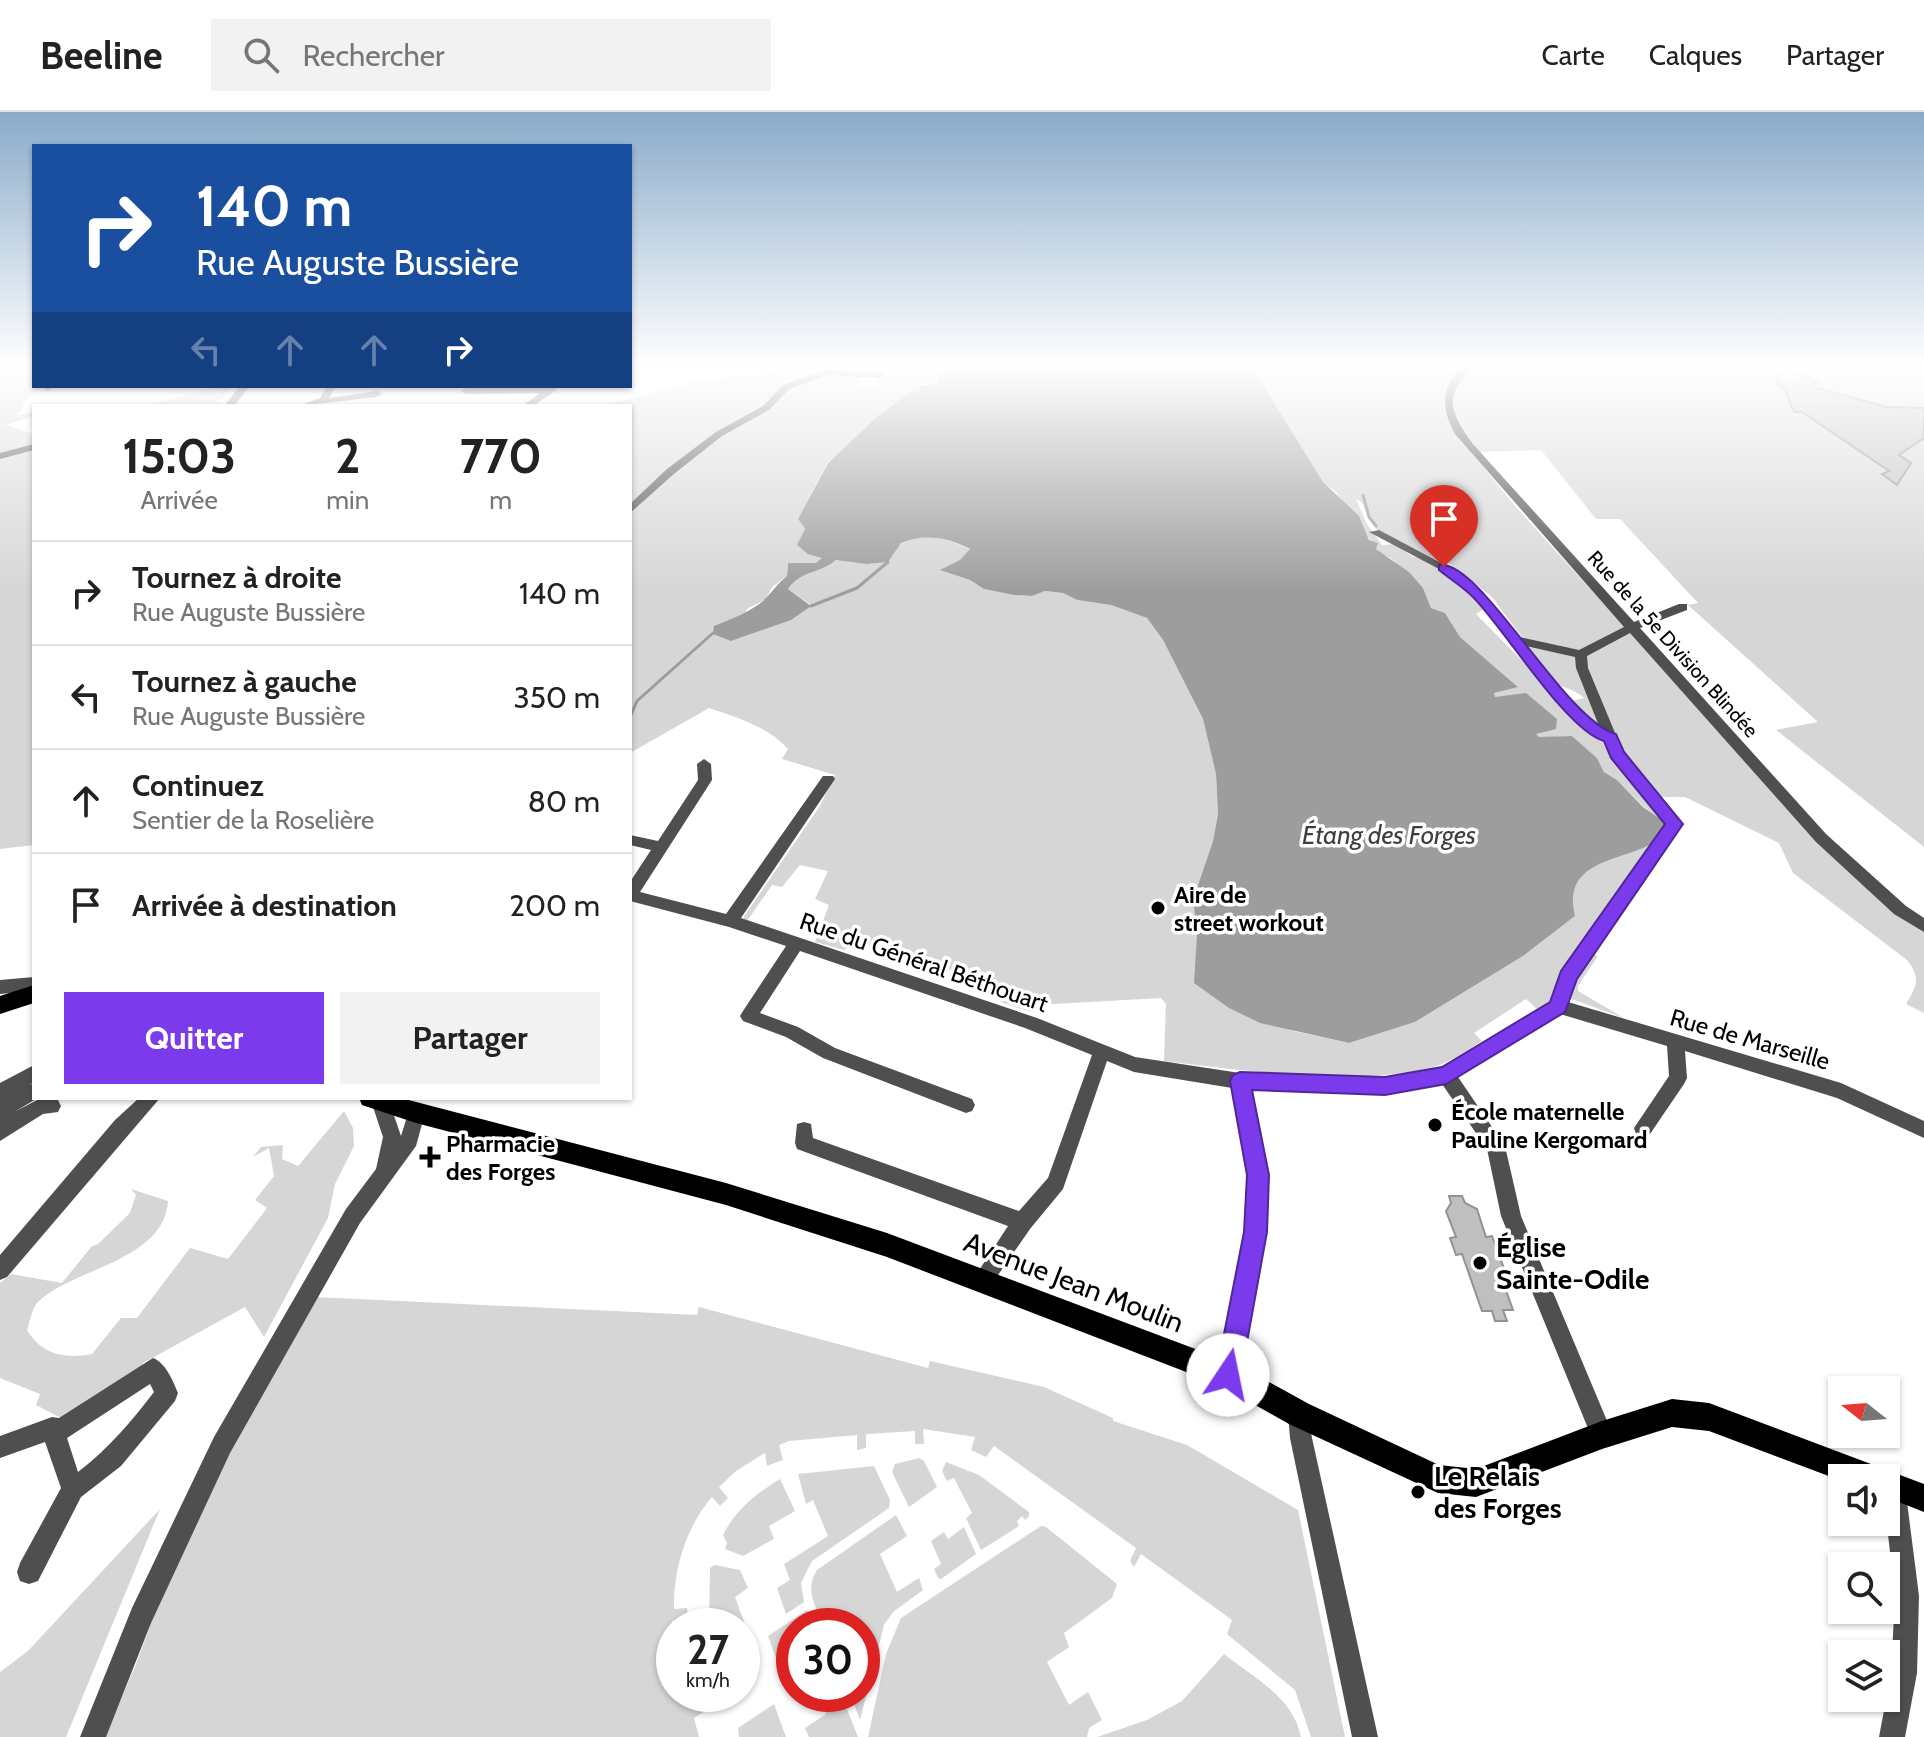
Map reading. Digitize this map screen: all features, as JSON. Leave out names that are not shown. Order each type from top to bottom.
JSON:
[{"type":"main road","points":[[0,1005],[32,995]]},
{"type":"main road","name":"Avenue Jean Moulin","points":[[375,1100],[726,1194],[887,1245],[1228,1375],[1299,1414],[1438,1479],[1476,1483],[1602,1435],[1672,1413],[1709,1417],[1836,1464]]},
{"type":"main road","name":"Avenue Jean Moulin","points":[[1900,1488],[1924,1498]]},
{"type":"street","points":[[632,508],[671,471],[711,440]]},
{"type":"street","name":"Rue de la 5e Division Blindée","points":[[1464,440],[1821,838],[1900,910],[1924,926]]},
{"type":"street","points":[[0,456],[32,448]]},
{"type":"street","points":[[1375,532],[1430,558],[1478,594],[1513,640],[1581,717],[1599,735],[1611,738]]},
{"type":"street","points":[[1513,640],[1581,654],[1683,607]]},
{"type":"street","points":[[1581,654],[1582,668],[1617,754],[1675,824],[1568,976],[1558,1006],[1446,1075],[1496,1146],[1511,1216],[1602,1435]]},
{"type":"street","points":[[632,892],[705,780],[704,764]]},
{"type":"street","points":[[730,921],[828,779]]},
{"type":"street","points":[[632,840],[662,847]]},
{"type":"street","name":"Rue du Général Béthouart","points":[[632,896],[730,921],[1020,1019],[1101,1053],[1159,1069],[1240,1081],[1385,1086],[1446,1075]]},
{"type":"street","points":[[796,944],[749,1016],[792,1032],[829,1053],[966,1105]]},
{"type":"street","points":[[0,987],[32,984]]},
{"type":"street","name":"Rue de Marseille","points":[[1558,1006],[1841,1091],[1924,1130]]},
{"type":"street","points":[[1643,1128],[1678,1078],[1675,1042]]},
{"type":"street","points":[[982,1281],[1023,1222],[1056,1183],[1101,1053]]},
{"type":"street","points":[[2,1111],[32,1075]]},
{"type":"street","points":[[1228,1375],[1255,1232],[1258,1175],[1240,1081]]},
{"type":"street","points":[[2,1111],[32,1092]]},
{"type":"street","points":[[0,1270],[122,1126],[149,1100]]},
{"type":"street","points":[[375,1100],[392,1137],[388,1161],[380,1180]]},
{"type":"street","points":[[2,1111],[52,1106]]},
{"type":"street","points":[[93,1737],[141,1617],[222,1445],[341,1236],[409,1140],[416,1113]]},
{"type":"street","points":[[804,1130],[804,1143],[1023,1222]]},
{"type":"street","points":[[0,1447],[52,1428],[62,1429],[148,1370],[153,1369],[167,1393],[137,1432],[96,1475],[73,1489],[29,1572]]},
{"type":"street","points":[[1299,1414],[1301,1438],[1365,1737]]},
{"type":"street","points":[[52,1428],[73,1489]]},
{"type":"street","points":[[1892,1737],[1916,1600],[1899,1536]]},
{"type":"shaded area","points":[[0,440],[32,440],[32,446],[0,454]]},
{"type":"shaded area","points":[[632,440],[853,440],[827,463],[798,519],[824,558],[816,563],[788,563],[787,576],[772,587],[766,599],[747,609],[731,641],[774,626],[811,605],[788,589],[798,576],[838,560],[870,564],[881,562],[899,545],[916,537],[944,539],[970,550],[960,560],[941,570],[970,580],[984,589],[1032,596],[1045,591],[1063,593],[1077,600],[1111,605],[1147,618],[1163,640],[1203,719],[1216,774],[1218,814],[1194,908],[1197,934],[1195,983],[1293,1031],[1349,1043],[1415,1022],[1523,956],[1575,916],[1571,898],[1581,876],[1602,862],[1651,843],[1657,864],[1605,940],[1601,939],[1592,953],[1598,956],[1578,986],[1578,991],[1624,1018],[1552,992],[1551,1001],[1537,1009],[1526,999],[1474,1033],[1482,1041],[1433,1067],[1371,1076],[1300,1075],[1228,1069],[1164,1061],[1166,1004],[1161,998],[1053,1004],[1038,1001],[1031,1012],[1000,1002],[1005,988],[987,981],[869,945],[856,944],[844,950],[815,942],[829,905],[815,899],[828,871],[800,865],[782,887],[772,885],[747,921],[743,918],[820,806],[835,775],[782,759],[788,749],[771,734],[709,708],[632,752]]},
{"type":"shaded area","points":[[1297,440],[1924,440],[1924,847],[1776,730],[1818,722],[1688,605],[1698,603],[1620,519],[1596,519],[1541,450],[1471,452],[1515,506],[1814,835],[1924,930],[1924,1013],[1906,1004],[1916,982],[1907,960],[1793,873],[1779,843],[1685,797],[1662,797],[1571,701],[1584,698],[1549,678],[1550,675],[1492,597],[1445,560],[1439,561],[1378,532],[1361,502],[1356,499],[1367,524],[1382,545],[1395,544],[1413,557],[1424,558],[1474,596],[1484,609],[1476,614],[1599,739],[1606,742],[1668,825],[1604,772],[1597,758],[1572,736],[1539,738],[1493,693],[1517,686],[1460,637],[1445,613],[1431,608],[1423,588],[1391,558],[1379,553],[1336,492],[1323,482]]},
{"type":"shaded area","points":[[32,449],[32,845],[0,849],[0,457]]},
{"type":"shaded area","points":[[344,1111],[353,1128],[354,1146],[335,1184],[328,1218],[264,1337],[245,1307],[143,1363],[142,1369],[63,1419],[36,1405],[40,1394],[0,1378],[0,1283],[11,1274],[62,1283],[92,1246],[98,1244],[130,1213],[136,1195],[131,1189],[168,1201],[163,1221],[151,1237],[135,1250],[54,1290],[35,1307],[27,1330],[40,1345],[64,1355],[92,1354],[121,1318],[137,1318],[190,1248],[228,1259],[267,1208],[255,1200],[274,1176],[269,1148],[253,1157],[261,1147],[283,1145],[282,1159],[298,1166]]},
{"type":"shaded area","points":[[315,1297],[697,1315],[699,1307],[928,1368],[930,1361],[1044,1387],[1113,1418],[1113,1421],[1187,1445],[1298,1510],[1345,1737],[1311,1737],[1295,1690],[1227,1634],[1232,1620],[1141,1554],[1134,1567],[1130,1561],[1136,1548],[994,1446],[986,1457],[971,1450],[975,1437],[923,1429],[924,1444],[915,1444],[915,1431],[866,1434],[866,1448],[857,1450],[857,1435],[789,1441],[779,1445],[783,1460],[767,1466],[765,1453],[736,1471],[719,1487],[728,1498],[720,1506],[712,1497],[688,1535],[676,1579],[674,1608],[656,1608],[656,1712],[704,1712],[694,1718],[699,1737],[98,1737],[117,1709],[136,1664],[149,1629],[153,1602],[175,1550]]},
{"type":"shaded area","points":[[919,1458],[924,1461],[937,1487],[909,1507],[892,1472],[895,1464]]},
{"type":"shaded area","points":[[946,1462],[979,1475],[1029,1512],[1029,1516],[1025,1520],[1022,1516],[1017,1521],[1019,1526],[981,1550],[966,1518],[972,1513],[954,1478],[947,1481],[942,1471]]},
{"type":"shaded area","points":[[874,1466],[890,1500],[889,1508],[812,1561],[801,1583],[804,1602],[795,1608],[784,1608],[777,1588],[790,1580],[784,1564],[828,1536],[813,1500],[806,1504],[798,1474]]},
{"type":"shaded area","points":[[780,1479],[795,1511],[769,1526],[774,1539],[743,1556],[725,1549],[727,1543],[723,1535],[734,1517],[755,1496]]},
{"type":"shaded area","points":[[160,1509],[66,1737],[0,1737],[0,1672],[28,1651]]},
{"type":"shaded area","points":[[896,1515],[907,1536],[880,1554],[897,1592],[919,1578],[923,1590],[893,1612],[884,1625],[880,1641],[880,1608],[817,1608],[811,1584],[817,1570]]},
{"type":"shaded area","points":[[1041,1526],[1046,1527],[1117,1584],[1112,1598],[1064,1633],[1069,1647],[1047,1662],[1069,1705],[1088,1692],[1102,1720],[1089,1728],[1087,1737],[868,1737],[873,1712],[880,1712],[880,1682],[886,1654],[901,1618]]},
{"type":"shaded area","points":[[964,1527],[976,1554],[941,1579],[938,1578],[934,1569],[941,1564],[931,1541],[944,1532],[948,1539]]},
{"type":"shaded area","points":[[715,1565],[740,1570],[748,1588],[735,1597],[739,1608],[709,1608],[710,1568]]},
{"type":"shaded area","points":[[776,1631],[776,1658],[768,1636]]},
{"type":"shaded area","points":[[1224,1654],[1281,1699],[1297,1723],[1301,1737],[1097,1737],[1147,1720],[1182,1701]]},
{"type":"shaded area","points":[[774,1704],[786,1737],[739,1737],[738,1728]]},
{"type":"shaded area","points":[[848,1712],[858,1737],[809,1737],[805,1728],[826,1714]]},
{"type":"water","name":"Étang des Forges","points":[[853,440],[1297,440],[1323,482],[1359,516],[1369,540],[1378,543],[1376,549],[1409,572],[1423,588],[1431,608],[1445,613],[1460,637],[1518,687],[1494,693],[1495,697],[1526,693],[1557,719],[1556,729],[1536,734],[1539,737],[1572,736],[1597,758],[1604,772],[1665,822],[1660,836],[1648,845],[1596,866],[1581,877],[1574,893],[1575,916],[1523,956],[1415,1022],[1349,1043],[1260,1023],[1229,1008],[1194,983],[1197,934],[1194,908],[1218,814],[1216,774],[1203,719],[1163,640],[1147,618],[1111,605],[1077,600],[1063,593],[1045,591],[1032,596],[984,589],[970,580],[940,570],[960,560],[970,549],[953,542],[928,538],[901,543],[888,562],[867,564],[836,560],[799,578],[788,589],[811,606],[791,620],[731,641],[713,634],[714,626],[748,611],[765,599],[787,576],[788,563],[816,563],[822,558],[808,554],[797,545],[805,529],[798,519],[828,463]]},
{"type":"building","points":[[1843,440],[1921,440],[1899,455],[1911,463],[1897,485],[1882,474],[1889,471]]},
{"type":"building","name":"Église Sainte-Odile","points":[[1449,1196],[1462,1196],[1465,1203],[1477,1209],[1486,1237],[1492,1236],[1509,1282],[1503,1282],[1513,1310],[1503,1310],[1507,1321],[1495,1321],[1492,1311],[1482,1311],[1462,1254],[1456,1255],[1450,1238],[1456,1237],[1446,1211],[1451,1203]]},
{"type":"waterway","points":[[1363,495],[1369,517],[1376,526]]},
{"type":"waterway","points":[[811,606],[857,588],[888,562]]},
{"type":"waterway","points":[[632,712],[637,701],[713,633]]},
{"type":"place","name":"Aire de street workout","points":[[1158,908]]},
{"type":"place","name":"École maternelle Pauline Kergomard","points":[[1435,1125]]},
{"type":"place","name":"Pharmacie des Forges","points":[[430,1157]]},
{"type":"place","name":"Église Sainte-Odile","points":[[1480,1263]]},
{"type":"place","name":"Le Relais des Forges","points":[[1418,1492]]},
{"type":"route","points":[[1228,1375],[1255,1232],[1258,1175],[1240,1081],[1385,1086],[1446,1075],[1558,1006],[1568,976],[1675,824],[1617,754],[1611,738],[1599,735],[1581,717],[1527,657],[1478,594],[1444,567]]}]
